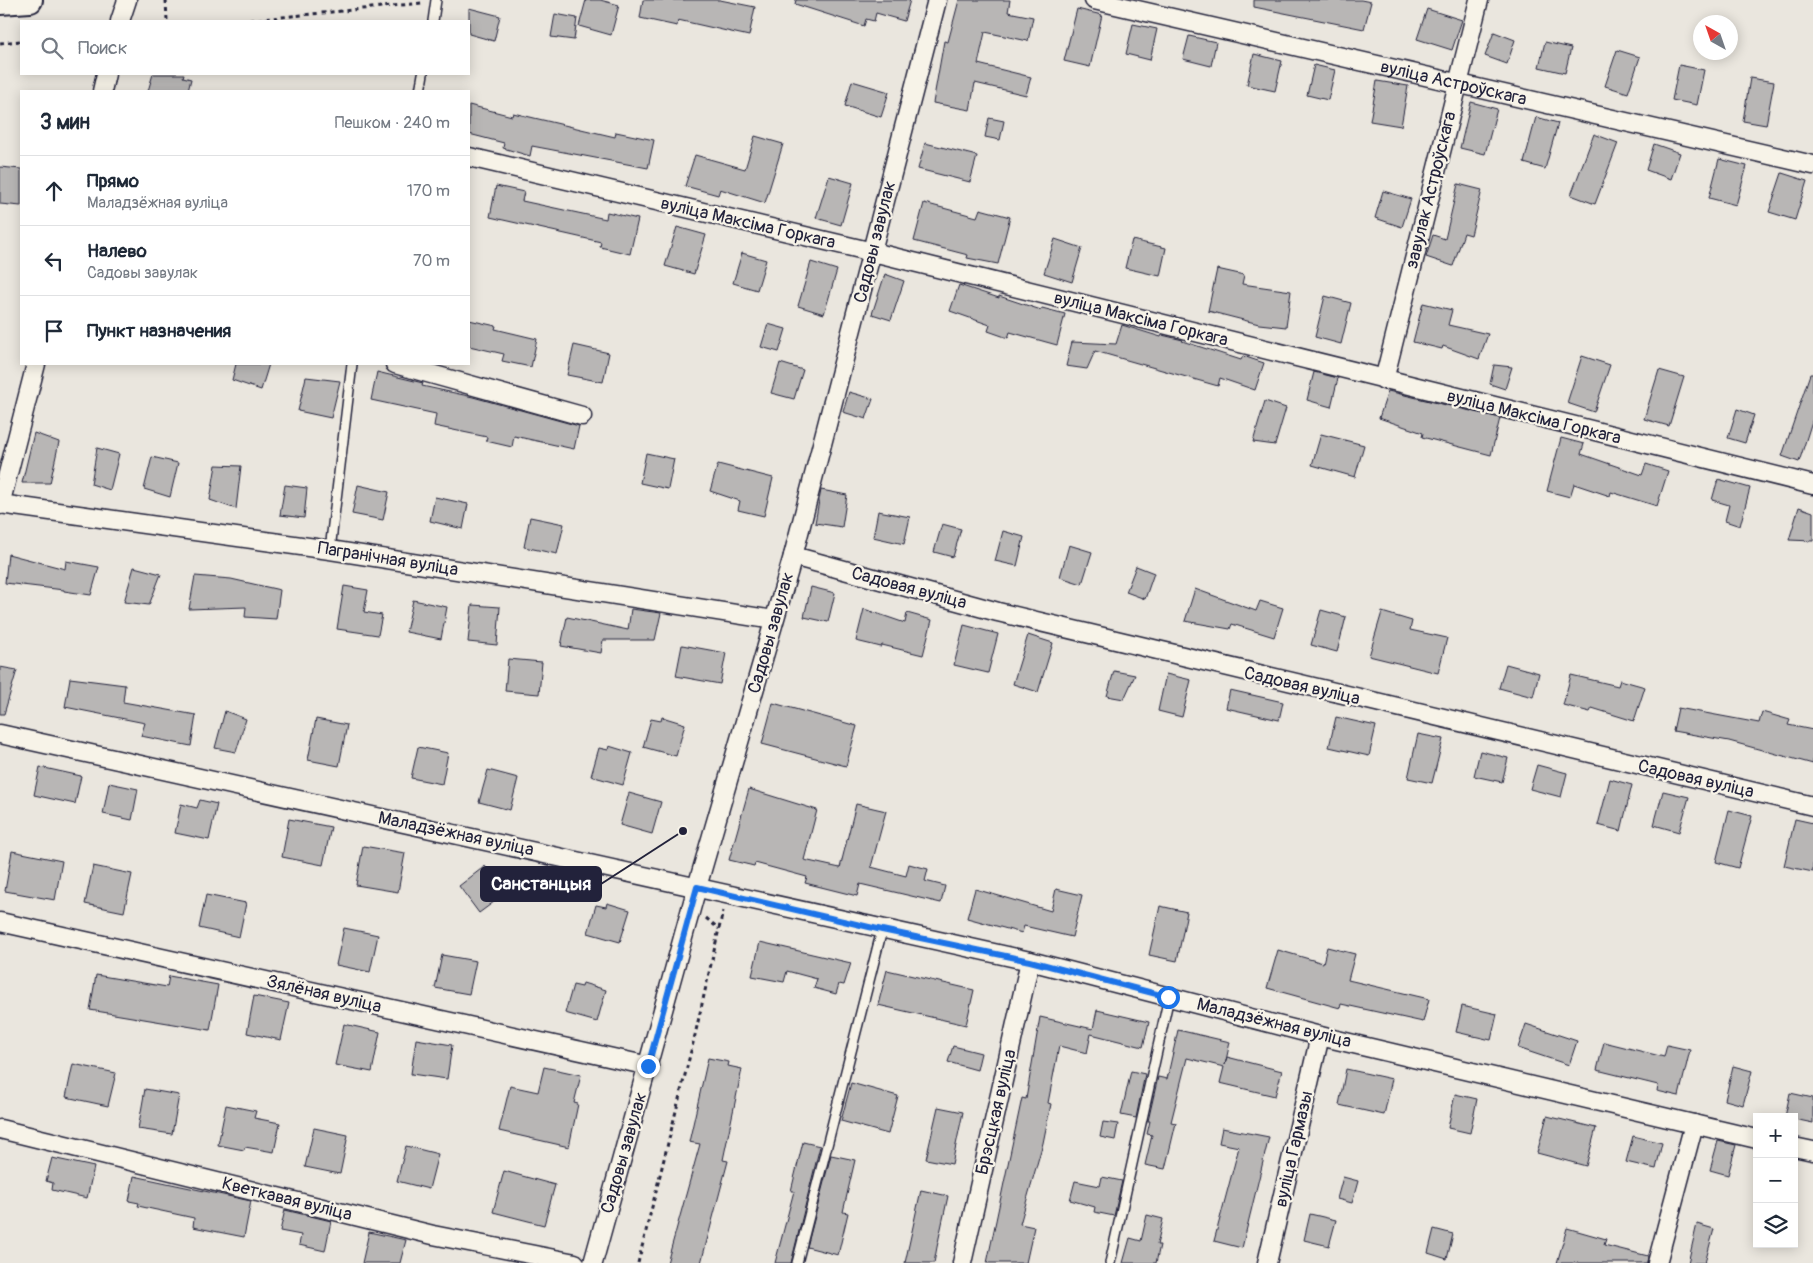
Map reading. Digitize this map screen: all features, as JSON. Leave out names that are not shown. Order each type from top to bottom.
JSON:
[{"type":"street","points":[[0,2],[30,0]]},
{"type":"street","points":[[120,20],[127,0]]},
{"type":"street","name":"Садовы завулак","points":[[593,1263],[697,887],[793,556],[937,0]]},
{"type":"street","name":"вуліца Астроўскага","points":[[1094,0],[1813,165]]},
{"type":"street","name":"завулак Астроўскага","points":[[1384,380],[1457,83],[1480,0]]},
{"type":"street","points":[[102,90],[106,75]]},
{"type":"street","name":"вуліца Максіма Горкага","points":[[470,157],[872,252],[1813,485]]},
{"type":"street","points":[[0,505],[36,365]]},
{"type":"street","points":[[399,365],[582,416]]},
{"type":"street","name":"Пагранічная вуліца","points":[[0,505],[330,550],[774,620]]},
{"type":"street","name":"Садовая вуліца","points":[[793,556],[1007,614],[1813,806]]},
{"type":"street","name":"Маладзёжная вуліца","points":[[0,734],[697,887],[882,930],[1030,961],[1320,1036],[1753,1138]]},
{"type":"street","name":"Зялёная вуліца","points":[[0,922],[648,1066]]},
{"type":"street","name":"Брэсцкая вуліца","points":[[962,1263],[1030,961]]},
{"type":"street","name":"вуліца Гармазы","points":[[1267,1263],[1320,1036]]},
{"type":"street","points":[[1657,1263],[1694,1124]]},
{"type":"street","name":"Кветкавая вуліца","points":[[0,1129],[433,1235],[575,1263]]},
{"type":"street","points":[[1798,1148],[1813,1151]]},
{"type":"lane","points":[[433,20],[436,0]]},
{"type":"lane","points":[[420,90],[424,75]]},
{"type":"lane","points":[[330,550],[352,365]]},
{"type":"lane","points":[[797,1263],[882,930]]},
{"type":"lane","points":[[1110,1263],[1168,997]]},
{"type":"path","points":[[166,0],[167,20]]},
{"type":"path","points":[[253,20],[401,7],[436,0]]},
{"type":"path","points":[[0,42],[20,40]]},
{"type":"path","points":[[638,1263],[695,1035],[726,894]]},
{"type":"building","points":[[586,0],[600,0],[619,5],[611,35],[579,26]]},
{"type":"building","points":[[643,0],[720,0],[755,7],[749,36],[678,20],[677,26],[640,18]]},
{"type":"building","points":[[796,0],[910,0],[904,21],[876,13],[874,21],[866,19],[864,26],[795,4]]},
{"type":"building","points":[[959,0],[1010,0],[1008,12],[1033,17],[1028,41],[985,32],[978,64],[1031,77],[1026,95],[975,83],[970,110],[933,103],[944,41],[948,42]]},
{"type":"building","points":[[1254,0],[1361,0],[1371,2],[1364,29],[1254,7]]},
{"type":"building","points":[[469,8],[500,16],[494,41],[470,34]]},
{"type":"building","points":[[1077,9],[1102,15],[1090,67],[1064,61]]},
{"type":"building","points":[[1427,9],[1462,20],[1452,50],[1417,39]]},
{"type":"building","points":[[555,14],[577,18],[574,40],[551,37]]},
{"type":"building","points":[[1133,24],[1157,29],[1150,60],[1126,54]]},
{"type":"building","points":[[1494,32],[1515,40],[1507,64],[1485,56]]},
{"type":"building","points":[[1189,36],[1216,42],[1211,66],[1183,59]]},
{"type":"building","points":[[1545,42],[1571,48],[1565,73],[1539,67]]},
{"type":"building","points":[[1617,50],[1640,57],[1628,93],[1605,86]]},
{"type":"building","points":[[1254,54],[1282,61],[1275,91],[1247,85]]},
{"type":"building","points":[[1314,65],[1335,70],[1328,100],[1307,95]]},
{"type":"building","points":[[1679,65],[1704,70],[1697,105],[1672,100]]},
{"type":"building","points":[[153,75],[184,75],[183,77],[191,79],[188,90],[148,90]]},
{"type":"building","points":[[1750,78],[1774,82],[1766,125],[1743,121]]},
{"type":"building","points":[[852,81],[889,92],[881,117],[845,106]]},
{"type":"building","points":[[1377,81],[1408,86],[1401,126],[1370,121]]},
{"type":"building","points":[[1471,102],[1497,109],[1485,154],[1460,148]]},
{"type":"building","points":[[470,105],[512,116],[513,113],[615,137],[616,132],[654,140],[648,168],[532,146],[530,156],[503,148],[504,143],[470,134]]},
{"type":"building","points":[[1536,117],[1558,123],[1545,169],[1524,163]]},
{"type":"building","points":[[989,118],[1004,121],[1000,140],[985,137]]},
{"type":"building","points":[[1594,134],[1618,143],[1595,204],[1571,195]]},
{"type":"building","points":[[755,136],[783,144],[765,203],[720,189],[718,195],[685,186],[695,155],[745,169]]},
{"type":"building","points":[[925,143],[977,156],[970,182],[918,169]]},
{"type":"building","points":[[1654,144],[1680,153],[1671,179],[1646,170]]},
{"type":"building","points":[[1719,159],[1747,166],[1736,205],[1709,198]]},
{"type":"building","points":[[0,167],[20,169],[20,206],[0,204]]},
{"type":"building","points":[[1782,173],[1807,181],[1795,220],[1769,212]]},
{"type":"building","points":[[829,176],[853,183],[841,225],[816,218]]},
{"type":"building","points":[[1458,184],[1482,190],[1471,235],[1464,233],[1453,266],[1426,257],[1433,235],[1445,239]]},
{"type":"building","points":[[496,186],[524,192],[522,201],[606,219],[607,212],[638,219],[630,254],[600,247],[601,242],[490,217]]},
{"type":"building","points":[[1383,191],[1411,199],[1402,227],[1375,218]]},
{"type":"building","points":[[924,203],[977,217],[980,209],[1010,217],[998,264],[967,258],[968,255],[914,241]]},
{"type":"building","points":[[677,227],[706,235],[694,274],[665,266]]},
{"type":"building","points":[[1055,239],[1082,248],[1072,282],[1044,273]]},
{"type":"building","points":[[1132,240],[1166,248],[1160,276],[1125,268]]},
{"type":"building","points":[[742,253],[766,260],[757,290],[733,283]]},
{"type":"building","points":[[811,262],[837,270],[824,314],[798,306]]},
{"type":"building","points":[[1217,269],[1244,275],[1242,284],[1291,291],[1286,327],[1259,324],[1208,311]]},
{"type":"building","points":[[885,274],[904,281],[891,320],[872,314]]},
{"type":"building","points":[[959,285],[1041,310],[1042,308],[1065,314],[1057,345],[1010,332],[1008,338],[988,331],[990,325],[950,311]]},
{"type":"building","points":[[1325,296],[1351,303],[1341,344],[1315,337]]},
{"type":"building","points":[[1423,303],[1452,310],[1448,325],[1488,334],[1479,359],[1443,346],[1442,349],[1413,342]]},
{"type":"building","points":[[470,320],[496,326],[495,329],[537,339],[531,367],[502,361],[504,354],[470,346]]},
{"type":"building","points":[[768,324],[786,329],[779,352],[761,347]]},
{"type":"building","points":[[1122,325],[1161,337],[1162,335],[1183,340],[1241,360],[1243,356],[1264,363],[1255,390],[1220,378],[1218,386],[1095,351],[1087,369],[1066,366],[1072,342],[1116,344]]},
{"type":"building","points":[[574,345],[609,353],[603,382],[567,375]]},
{"type":"building","points":[[1582,356],[1610,365],[1594,412],[1567,403]]},
{"type":"building","points":[[780,363],[803,370],[794,399],[771,393]]},
{"type":"building","points":[[236,365],[269,365],[261,390],[232,380]]},
{"type":"building","points":[[1494,365],[1512,367],[1505,389],[1490,384]]},
{"type":"building","points":[[1659,370],[1684,377],[1669,426],[1644,419]]},
{"type":"building","points":[[377,372],[423,383],[422,386],[473,397],[579,426],[574,449],[514,436],[512,447],[486,441],[487,437],[434,426],[436,414],[371,400]]},
{"type":"building","points":[[1314,372],[1338,378],[1331,407],[1307,400]]},
{"type":"building","points":[[1810,374],[1813,374],[1813,418],[1799,462],[1782,456]]},
{"type":"building","points":[[306,377],[340,381],[331,418],[298,411]]},
{"type":"building","points":[[1388,391],[1500,418],[1491,455],[1422,437],[1423,433],[1379,418]]},
{"type":"building","points":[[849,392],[873,399],[866,419],[843,412]]},
{"type":"building","points":[[1265,401],[1286,408],[1275,445],[1253,442]]},
{"type":"building","points":[[1737,409],[1754,415],[1745,443],[1728,438]]},
{"type":"building","points":[[34,433],[59,442],[50,483],[22,483]]},
{"type":"building","points":[[1321,434],[1364,445],[1355,477],[1312,465]]},
{"type":"building","points":[[1561,438],[1584,444],[1581,454],[1642,475],[1646,464],[1668,471],[1657,506],[1611,492],[1610,496],[1574,484],[1570,497],[1547,491]]},
{"type":"building","points":[[97,448],[119,454],[110,490],[91,484]]},
{"type":"building","points":[[646,453],[674,459],[668,489],[640,483]]},
{"type":"building","points":[[152,457],[178,463],[170,497],[144,489]]},
{"type":"building","points":[[718,464],[773,478],[764,516],[738,510],[740,501],[710,491]]},
{"type":"building","points":[[216,465],[241,466],[236,509],[210,500]]},
{"type":"building","points":[[1718,479],[1750,488],[1740,526],[1725,521],[1729,505],[1712,500]]},
{"type":"building","points":[[285,485],[307,488],[304,518],[280,515]]},
{"type":"building","points":[[358,485],[389,492],[383,520],[352,514]]},
{"type":"building","points":[[821,490],[847,495],[842,527],[815,523]]},
{"type":"building","points":[[435,497],[468,504],[463,529],[430,521]]},
{"type":"building","points":[[1799,507],[1813,512],[1813,541],[1789,540]]},
{"type":"building","points":[[878,511],[910,517],[904,544],[873,537]]},
{"type":"building","points":[[530,517],[564,524],[557,554],[524,547]]},
{"type":"building","points":[[942,524],[961,529],[953,557],[934,552]]},
{"type":"building","points":[[1003,531],[1024,537],[1017,566],[995,561]]},
{"type":"building","points":[[1069,545],[1092,552],[1082,584],[1060,577]]},
{"type":"building","points":[[8,554],[65,569],[66,561],[99,567],[91,595],[5,583]]},
{"type":"building","points":[[1136,566],[1154,573],[1145,599],[1126,592]]},
{"type":"building","points":[[134,567],[161,574],[149,605],[124,602]]},
{"type":"building","points":[[195,576],[231,579],[280,590],[276,619],[245,617],[246,607],[189,609]]},
{"type":"building","points":[[344,586],[368,590],[364,612],[382,615],[378,635],[337,629]]},
{"type":"building","points":[[811,587],[835,593],[828,622],[804,617]]},
{"type":"building","points":[[1195,589],[1256,611],[1260,601],[1283,608],[1274,637],[1232,624],[1230,629],[1185,621]]},
{"type":"building","points":[[413,600],[447,607],[441,639],[406,632]]},
{"type":"building","points":[[472,605],[500,607],[497,645],[468,642]]},
{"type":"building","points":[[631,609],[661,613],[655,640],[603,640],[601,653],[561,646],[567,617],[628,630]]},
{"type":"building","points":[[864,609],[905,623],[907,613],[932,620],[923,655],[856,641]]},
{"type":"building","points":[[1321,610],[1346,617],[1337,652],[1311,645]]},
{"type":"building","points":[[1382,612],[1412,621],[1410,630],[1447,638],[1438,673],[1369,656]]},
{"type":"building","points":[[964,625],[998,634],[988,673],[954,665]]},
{"type":"building","points":[[1028,635],[1053,643],[1038,692],[1013,684]]},
{"type":"building","points":[[682,645],[726,653],[720,684],[676,676]]},
{"type":"building","points":[[508,659],[542,662],[539,694],[505,691]]},
{"type":"building","points":[[1506,664],[1539,673],[1533,697],[1499,688]]},
{"type":"building","points":[[0,667],[17,670],[4,714],[0,714]]},
{"type":"building","points":[[1114,671],[1135,675],[1124,699],[1107,696]]},
{"type":"building","points":[[1166,674],[1191,680],[1182,717],[1158,711]]},
{"type":"building","points":[[1571,675],[1618,686],[1620,680],[1645,687],[1634,721],[1592,708],[1590,712],[1563,705]]},
{"type":"building","points":[[70,678],[125,685],[123,702],[196,715],[191,746],[141,736],[145,723],[65,707]]},
{"type":"building","points":[[1230,690],[1283,702],[1279,720],[1226,708]]},
{"type":"building","points":[[773,703],[857,726],[846,766],[762,744]]},
{"type":"building","points":[[1678,708],[1759,723],[1762,712],[1790,720],[1788,725],[1813,730],[1813,764],[1729,741],[1673,731]]},
{"type":"building","points":[[225,711],[246,719],[236,752],[215,748]]},
{"type":"building","points":[[662,717],[685,724],[676,756],[643,747],[651,719],[661,721]]},
{"type":"building","points":[[1336,717],[1376,726],[1369,756],[1329,747]]},
{"type":"building","points":[[316,719],[347,725],[339,766],[308,760]]},
{"type":"building","points":[[1418,734],[1443,739],[1432,783],[1408,778]]},
{"type":"building","points":[[609,746],[632,753],[623,785],[591,776],[599,748],[608,750]]},
{"type":"building","points":[[418,747],[448,753],[442,784],[411,778]]},
{"type":"building","points":[[1480,751],[1508,758],[1502,782],[1474,776]]},
{"type":"building","points":[[1537,765],[1567,773],[1561,797],[1530,789]]},
{"type":"building","points":[[40,767],[81,776],[75,804],[34,795]]},
{"type":"building","points":[[488,770],[518,778],[510,810],[479,802]]},
{"type":"building","points":[[1610,779],[1632,785],[1621,831],[1598,825]]},
{"type":"building","points":[[109,783],[138,789],[132,820],[103,814]]},
{"type":"building","points":[[749,789],[817,810],[804,860],[840,868],[856,804],[886,811],[871,867],[906,876],[909,864],[928,869],[925,881],[945,886],[941,903],[860,884],[857,896],[805,883],[807,877],[755,863],[754,866],[729,860]]},
{"type":"building","points":[[1663,791],[1689,797],[1679,832],[1654,825]]},
{"type":"building","points":[[629,793],[661,802],[652,834],[620,825]]},
{"type":"building","points":[[200,800],[217,804],[209,840],[175,833],[181,804],[197,808]]},
{"type":"building","points":[[1729,810],[1752,816],[1738,868],[1716,862]]},
{"type":"building","points":[[289,819],[331,827],[323,865],[282,857]]},
{"type":"building","points":[[1795,819],[1813,823],[1813,872],[1784,866]]},
{"type":"building","points":[[363,846],[405,853],[398,892],[356,885]]},
{"type":"building","points":[[12,851],[62,861],[55,900],[5,891]]},
{"type":"building","points":[[93,866],[132,874],[124,912],[85,904]]},
{"type":"building","points":[[485,866],[506,893],[479,913],[459,886]]},
{"type":"building","points":[[975,889],[1051,911],[1056,889],[1082,895],[1072,937],[1024,926],[1022,933],[967,918]]},
{"type":"building","points":[[206,895],[246,903],[239,937],[199,928]]},
{"type":"building","points":[[607,903],[630,910],[620,942],[588,933],[596,905],[606,907]]},
{"type":"building","points":[[1160,906],[1187,912],[1177,961],[1149,955]]},
{"type":"building","points":[[344,928],[378,935],[370,972],[336,965]]},
{"type":"building","points":[[760,942],[851,963],[844,985],[839,984],[836,994],[814,988],[817,979],[787,971],[784,982],[752,976]]},
{"type":"building","points":[[1327,947],[1355,954],[1348,980],[1429,999],[1423,1022],[1341,1004],[1340,1008],[1267,988],[1278,950],[1323,963]]},
{"type":"building","points":[[442,955],[476,961],[469,994],[435,988]]},
{"type":"building","points":[[887,970],[974,990],[966,1025],[878,1005]]},
{"type":"building","points":[[96,975],[167,987],[169,976],[218,985],[210,1030],[90,1010]]},
{"type":"building","points":[[583,983],[606,990],[597,1022],[565,1013],[573,985],[582,987]]},
{"type":"building","points":[[254,996],[289,1003],[281,1040],[247,1033]]},
{"type":"building","points":[[1462,1006],[1497,1014],[1491,1040],[1456,1032]]},
{"type":"building","points":[[1097,1010],[1149,1022],[1143,1047],[1091,1034],[1087,1053],[1059,1046],[1048,1103],[1051,1104],[1043,1143],[1020,1224],[1034,1227],[1026,1263],[987,1263],[1022,1098],[1026,1099],[1040,1017],[1093,1029]]},
{"type":"building","points":[[344,1024],[380,1032],[372,1072],[335,1065]]},
{"type":"building","points":[[1526,1024],[1577,1041],[1569,1065],[1518,1048]]},
{"type":"building","points":[[1178,1030],[1230,1042],[1225,1065],[1227,1057],[1282,1071],[1275,1096],[1220,1083],[1224,1067],[1187,1058],[1171,1122],[1176,1123],[1165,1169],[1145,1165],[1152,1135],[1147,1134],[1150,1121],[1148,1121],[1158,1077],[1167,1079]]},
{"type":"building","points":[[416,1039],[452,1045],[447,1079],[411,1074]]},
{"type":"building","points":[[1604,1042],[1664,1057],[1667,1045],[1690,1050],[1679,1096],[1657,1091],[1658,1085],[1597,1070]]},
{"type":"building","points":[[953,1046],[981,1053],[977,1070],[948,1062]]},
{"type":"building","points":[[708,1058],[729,1062],[728,1066],[742,1069],[723,1160],[728,1161],[701,1263],[667,1263],[700,1144],[689,1142]]},
{"type":"building","points":[[73,1064],[116,1073],[108,1106],[66,1097]]},
{"type":"building","points":[[1733,1066],[1752,1071],[1743,1105],[1725,1100]]},
{"type":"building","points":[[544,1067],[581,1075],[574,1103],[578,1104],[569,1147],[499,1131],[510,1086],[538,1092]]},
{"type":"building","points":[[1346,1069],[1392,1079],[1384,1115],[1339,1105]]},
{"type":"building","points":[[1131,1071],[1145,1074],[1136,1118],[1121,1115]]},
{"type":"building","points":[[851,1083],[898,1096],[888,1134],[841,1121]]},
{"type":"building","points":[[145,1089],[179,1095],[172,1134],[138,1129]]},
{"type":"building","points":[[1790,1093],[1813,1098],[1813,1123],[1798,1120],[1798,1113],[1786,1113]]},
{"type":"building","points":[[1455,1094],[1477,1099],[1470,1133],[1448,1128]]},
{"type":"building","points":[[226,1105],[256,1111],[254,1118],[280,1123],[274,1152],[245,1147],[244,1150],[218,1145]]},
{"type":"building","points":[[938,1107],[963,1112],[952,1164],[926,1159]]},
{"type":"building","points":[[1547,1116],[1596,1128],[1586,1166],[1537,1153]]},
{"type":"building","points":[[1103,1122],[1118,1124],[1115,1140],[1100,1137]]},
{"type":"building","points":[[314,1128],[348,1135],[340,1174],[305,1167]]},
{"type":"building","points":[[1222,1128],[1269,1137],[1242,1248],[1214,1241],[1239,1147],[1219,1143]]},
{"type":"building","points":[[1633,1136],[1662,1143],[1656,1169],[1626,1162]]},
{"type":"building","points":[[1718,1141],[1736,1145],[1728,1175],[1710,1170]]},
{"type":"building","points":[[803,1142],[820,1146],[791,1263],[775,1263],[794,1191],[791,1191]]},
{"type":"building","points":[[406,1146],[438,1154],[429,1189],[397,1181]]},
{"type":"building","points":[[831,1155],[855,1160],[843,1212],[848,1213],[838,1255],[807,1247]]},
{"type":"building","points":[[52,1158],[94,1167],[87,1198],[52,1190],[53,1183],[46,1181]]},
{"type":"building","points":[[504,1171],[555,1185],[544,1225],[493,1212]]},
{"type":"building","points":[[134,1176],[251,1201],[244,1237],[193,1227],[194,1218],[138,1206],[139,1203],[129,1201]]},
{"type":"building","points":[[1102,1177],[1122,1181],[1114,1216],[1094,1212],[1095,1207],[1070,1200],[1075,1181],[1100,1186]]},
{"type":"building","points":[[1343,1177],[1358,1181],[1352,1203],[1337,1199]]},
{"type":"building","points":[[921,1190],[948,1196],[934,1263],[905,1263]]},
{"type":"building","points":[[285,1210],[331,1221],[325,1251],[299,1245],[301,1235],[280,1231]]},
{"type":"building","points":[[1310,1214],[1336,1220],[1329,1246],[1304,1240]]},
{"type":"building","points":[[1147,1215],[1163,1219],[1157,1245],[1160,1245],[1156,1263],[1123,1263],[1130,1238],[1141,1241]]},
{"type":"building","points":[[1697,1224],[1714,1229],[1705,1263],[1688,1263]]},
{"type":"building","points":[[1567,1228],[1606,1239],[1604,1245],[1648,1256],[1647,1263],[1557,1263]]},
{"type":"building","points":[[1434,1229],[1453,1234],[1447,1259],[1428,1253]]},
{"type":"building","points":[[369,1232],[406,1240],[400,1263],[362,1263]]},
{"type":"place","name":"Санстанцыя","points":[[683,831]]},
{"type":"route","points":[[648,1066],[697,887],[882,930],[1030,961],[1168,997]]}]
